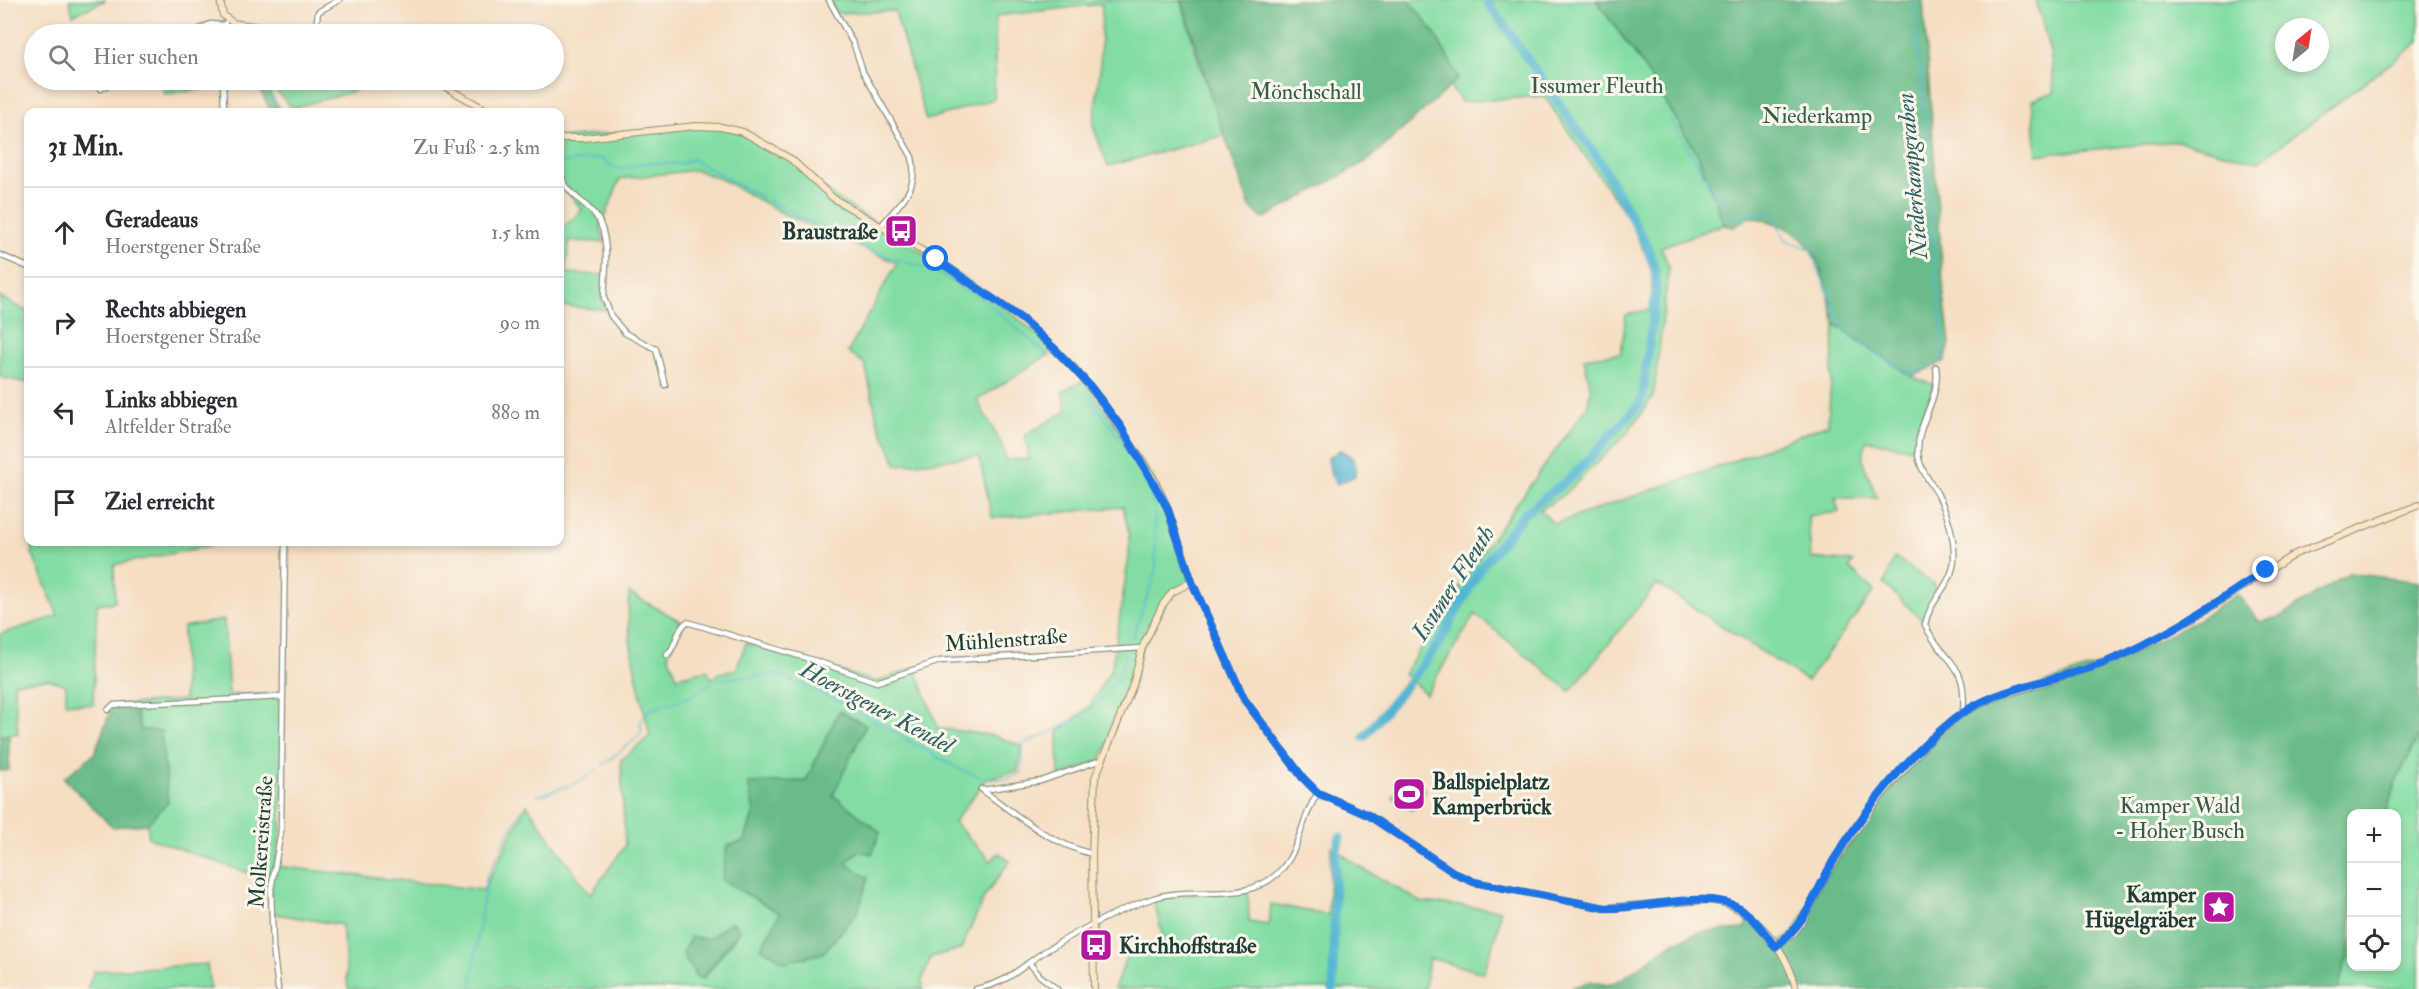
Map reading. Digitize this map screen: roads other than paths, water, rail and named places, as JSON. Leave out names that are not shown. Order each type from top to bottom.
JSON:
[{"type":"main road","points":[[220,0],[226,22],[238,24]]},
{"type":"main road","points":[[451,90],[483,108]]},
{"type":"main road","points":[[564,138],[584,138],[696,126],[732,129],[763,141],[791,159],[833,198],[987,293],[1023,320],[1074,368],[1115,419],[1153,478],[1173,522],[1192,582],[1244,699],[1303,778],[1318,793],[1368,815],[1456,874],[1474,882],[1605,908],[1622,909],[1704,900],[1727,902],[1752,918],[1789,968],[1796,989]]},
{"type":"main road","points":[[1775,947],[1794,933],[1803,921],[1834,860],[1881,796],[1931,739],[1963,712],[1991,699],[2108,662],[2190,620],[2295,554],[2419,505]]},
{"type":"main road","points":[[1094,989],[1092,854],[1095,778],[1133,685],[1142,648],[1162,606],[1172,592],[1192,582]]},
{"type":"street","points":[[315,24],[318,12],[339,0]]},
{"type":"street","points":[[829,0],[854,45],[863,72],[912,157],[915,173],[912,188],[881,226]]},
{"type":"street","points":[[210,24],[226,22]]},
{"type":"street","points":[[223,90],[224,108]]},
{"type":"street","points":[[564,182],[569,192],[597,216],[601,227],[604,240],[604,298],[607,307],[625,333],[656,349],[664,385]]},
{"type":"street","points":[[0,255],[24,265]]},
{"type":"street","points":[[1936,367],[1938,380],[1919,436],[1918,458],[1942,504],[1950,526],[1954,560],[1951,576],[1930,606],[1925,625],[1957,667],[1963,680],[1963,712]]},
{"type":"street","name":"Molkereistraße","points":[[278,989],[273,947],[271,889],[280,831],[285,546]]},
{"type":"street","name":"Mühlenstraße","points":[[668,656],[681,627],[687,622],[877,682],[940,661],[1142,648]]},
{"type":"street","points":[[108,710],[113,705],[282,697]]},
{"type":"street","points":[[1092,854],[1072,847],[1021,820],[982,790],[1041,781],[1101,760]]},
{"type":"street","points":[[976,989],[1013,977],[1041,954],[1093,924],[1169,894],[1241,891],[1266,882],[1287,862],[1309,806],[1318,793]]},
{"type":"street","points":[[1030,964],[1035,972],[1057,989]]},
{"type":"water","points":[[1340,450],[1352,457],[1356,466],[1355,476],[1337,484],[1331,475],[1328,458]]},
{"type":"waterway","name":"Issumer Fleuth","points":[[1414,676],[1440,641],[1481,567],[1525,513],[1574,475],[1639,405],[1643,393],[1656,289],[1655,270],[1646,244],[1601,163],[1486,0]]},
{"type":"waterway","name":"Niederkampgraben","points":[[1913,0],[1929,158],[1929,204],[1944,350],[1940,363]]},
{"type":"waterway","name":"Hoerstgener Kendel","points":[[270,90],[280,108]]},
{"type":"waterway","points":[[1671,121],[1732,220],[1765,211],[1772,214],[1786,240],[1810,249],[1845,333],[1889,362],[1913,373],[1933,366]]},
{"type":"waterway","name":"Hoerstgener Kendel","points":[[564,163],[600,158],[617,169],[645,163],[681,164],[692,159],[763,198]]},
{"type":"waterway","name":"Hoerstgener Kendel","points":[[768,200],[872,252],[932,270],[983,299],[1050,357]]},
{"type":"waterway","name":"Hoerstgener Kendel","points":[[1089,397],[1120,438],[1148,489],[1154,505],[1156,571],[1132,639]]},
{"type":"waterway","name":"Hoerstgener Kendel","points":[[986,778],[1007,779],[1022,772],[1023,744],[1063,727],[1087,712],[1108,692],[1121,671],[1126,654]]},
{"type":"waterway","name":"Hoerstgener Kendel","points":[[718,679],[777,674],[847,705],[959,769],[982,778]]},
{"type":"waterway","name":"Hoerstgener Kendel","points":[[603,765],[638,737],[641,732],[641,720],[649,710],[692,696],[712,683]]},
{"type":"waterway","name":"Issumer Fleuth","points":[[1364,737],[1408,683]]},
{"type":"waterway","name":"Hoerstgener Kendel","points":[[538,796],[581,781],[596,770]]},
{"type":"waterway","name":"Hoerstgener Kendel","points":[[501,847],[522,809]]},
{"type":"waterway","name":"Issumer Fleuth","points":[[1333,989],[1335,857],[1340,837]]},
{"type":"waterway","name":"Hoerstgener Kendel","points":[[471,989],[486,878],[499,852]]},
{"type":"place","name":"Braustraße","points":[[901,231]]},
{"type":"place","name":"Ballspielplatz Kamperbrück","points":[[1409,794]]},
{"type":"place","name":"Kamper Hügelgräber","points":[[2219,907]]},
{"type":"place","name":"Kirchhoffstraße","points":[[1096,945]]},
{"type":"park label","name":"Mönchschall","points":[[1306,91]]},
{"type":"park label","name":"Niederkamp","points":[[1817,115]]},
{"type":"park label","name":"Kamper Wald - Hoher Busch","points":[[2180,818]]}]
